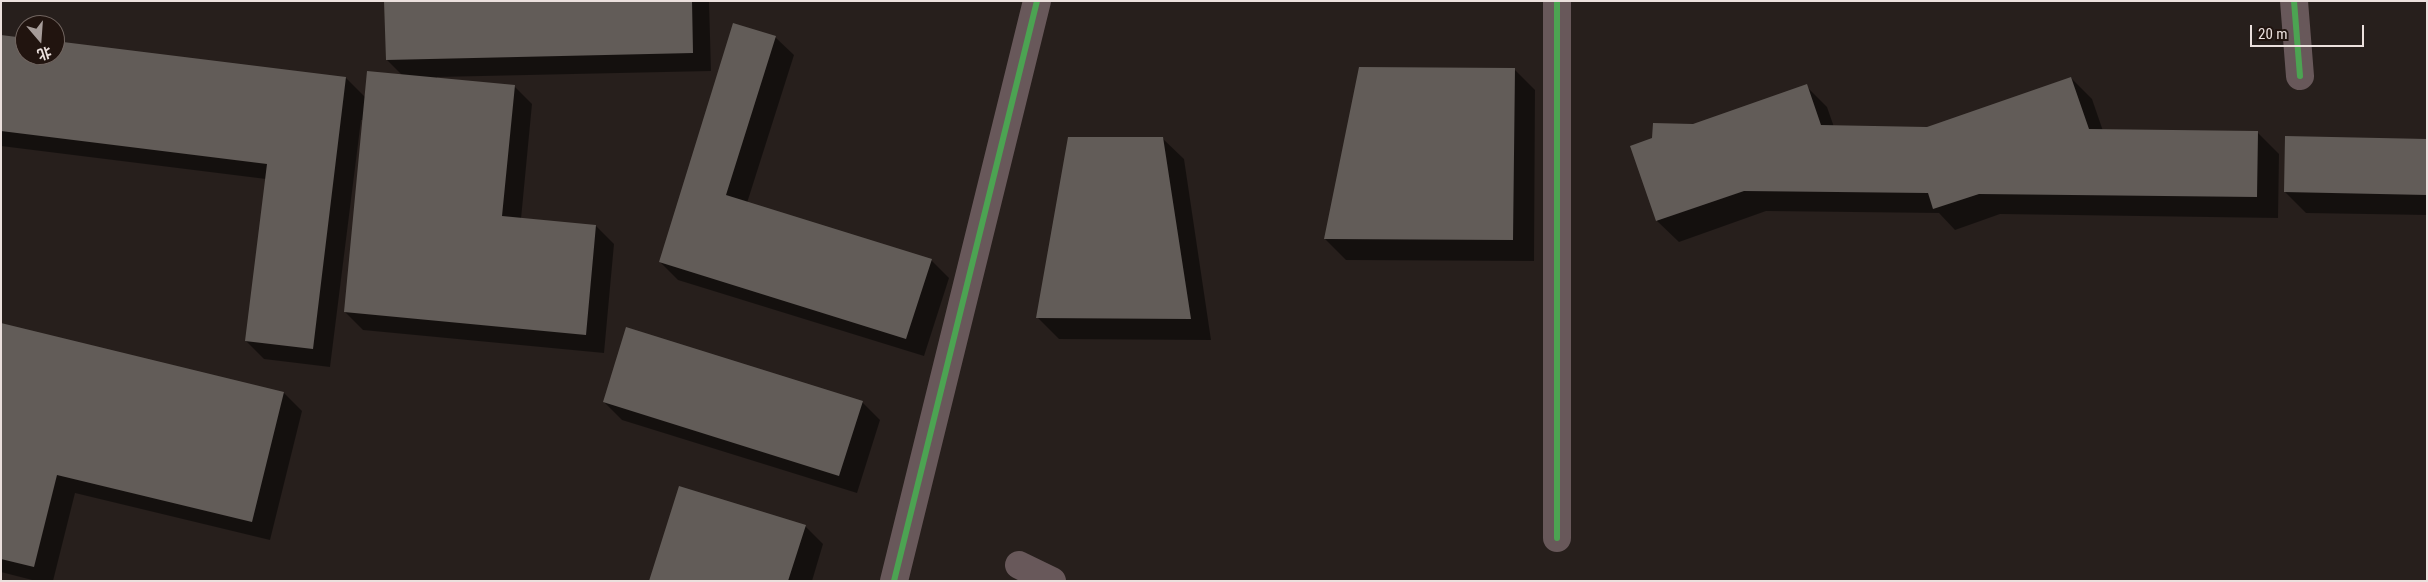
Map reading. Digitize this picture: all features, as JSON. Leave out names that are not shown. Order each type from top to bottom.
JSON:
[{"type":"street","points":[[894,581],[1037,1]]},
{"type":"street","points":[[1557,1],[1557,538]]},
{"type":"street","points":[[2294,1],[2300,76]]},
{"type":"street","points":[[1019,566],[1052,581]]},
{"type":"building","points":[[384,1],[692,1],[693,53],[386,60]]},
{"type":"building","points":[[733,23],[776,36],[726,195],[932,259],[906,339],[659,262]]},
{"type":"building","points":[[1,35],[15,37],[15,65],[65,65],[65,42],[346,77],[313,349],[245,341],[267,164],[1,131]]},
{"type":"building","points":[[1359,67],[1515,68],[1513,240],[1324,239]]},
{"type":"building","points":[[367,71],[515,85],[502,216],[596,225],[586,335],[344,312]]},
{"type":"building","points":[[2071,77],[2089,129],[2258,131],[2257,197],[1979,194],[1933,209],[1928,193],[1744,191],[1656,221],[1630,146],[1652,138],[1653,123],[1693,124],[1807,84],[1821,125],[1927,127]]},
{"type":"building","points":[[2285,136],[2427,139],[2427,195],[2284,192]]},
{"type":"building","points":[[1068,137],[1163,137],[1191,319],[1036,318]]},
{"type":"building","points":[[1,323],[284,392],[252,522],[57,475],[34,567],[1,559]]},
{"type":"building","points":[[626,327],[863,401],[839,476],[603,402]]},
{"type":"building","points":[[679,486],[806,525],[788,581],[649,581]]},
{"type":"cycle path","points":[[894,581],[1037,1]]},
{"type":"cycle path","points":[[1557,1],[1557,538]]},
{"type":"cycle path","points":[[2294,1],[2300,76]]}]
